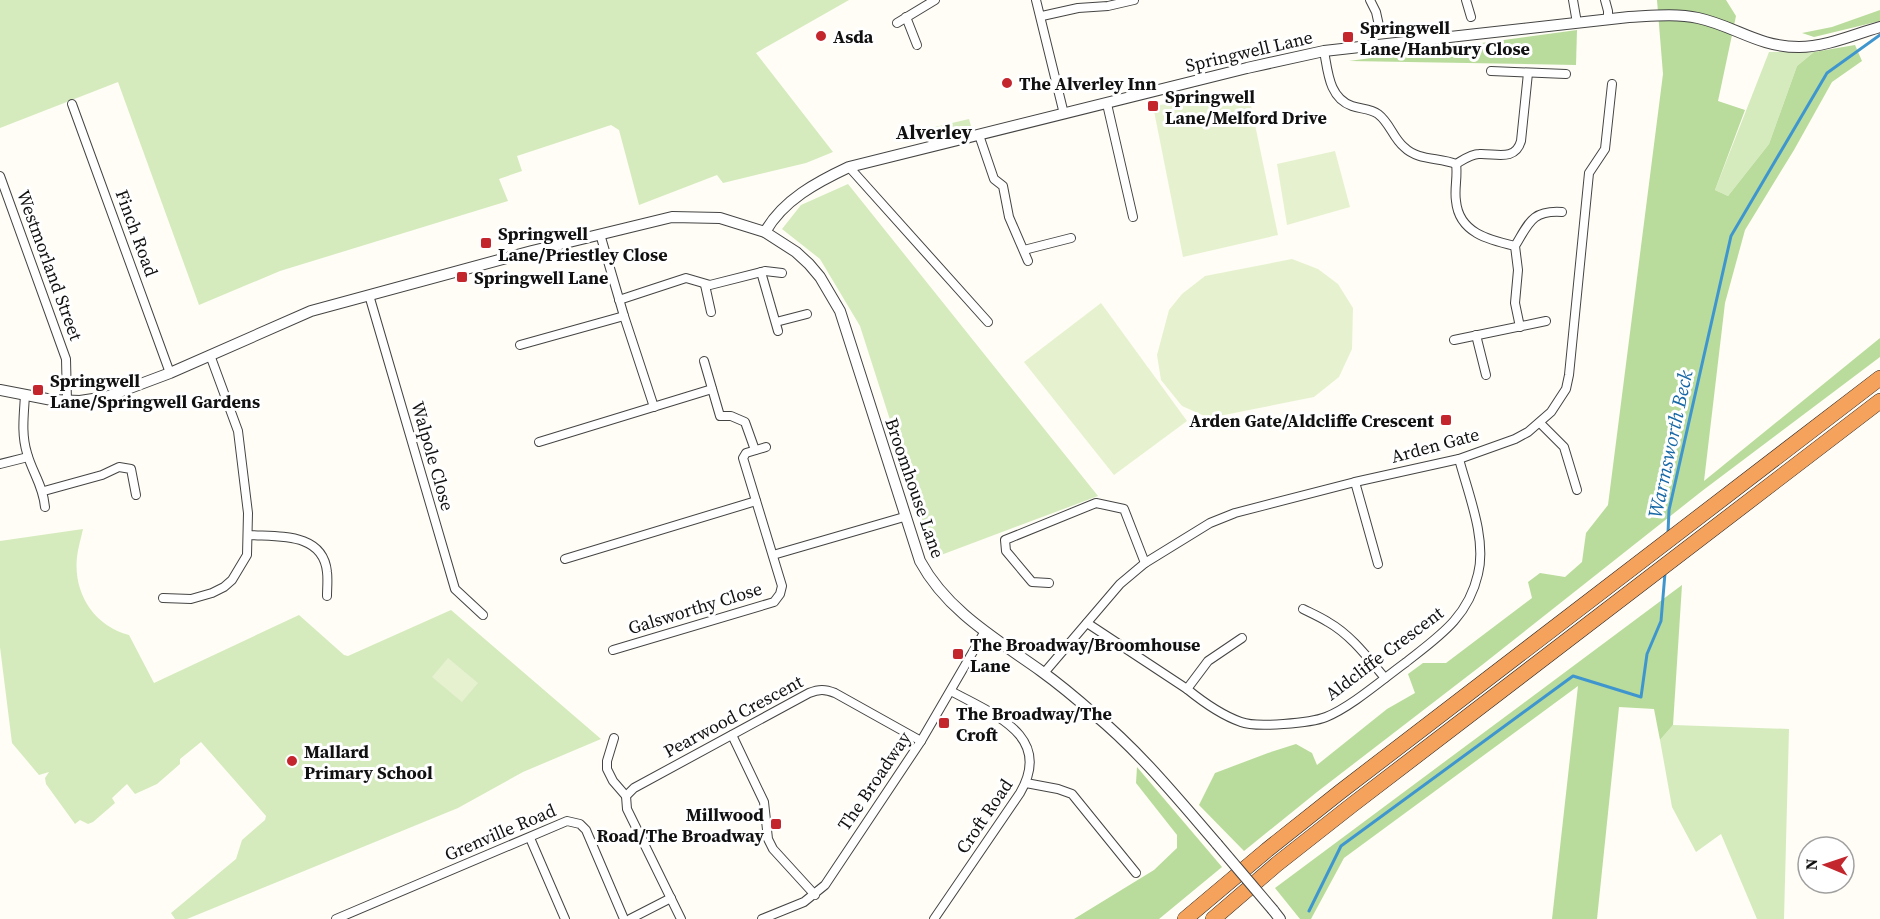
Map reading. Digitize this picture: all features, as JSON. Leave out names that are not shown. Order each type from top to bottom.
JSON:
[{"type":"highway","points":[[1185,919],[1340,792],[1880,378]]},
{"type":"highway","points":[[1213,919],[1277,864],[1352,805],[1880,401]]},
{"type":"street","points":[[897,23],[935,0]]},
{"type":"street","points":[[1036,0],[1064,114]]},
{"type":"street","points":[[1041,16],[1134,0]]},
{"type":"street","points":[[1370,0],[1376,12],[1380,30]]},
{"type":"street","points":[[1466,0],[1471,17]]},
{"type":"street","points":[[1573,0],[1577,23]]},
{"type":"street","points":[[1605,0],[1608,20]]},
{"type":"street","name":"Springwell Lane","points":[[765,232],[773,218],[802,192],[849,167],[1324,51],[1638,17],[1685,16],[1710,21],[1772,45],[1802,47],[1880,27]]},
{"type":"street","points":[[906,17],[917,45]]},
{"type":"street","points":[[1324,51],[1330,82],[1340,99],[1350,105],[1379,114],[1391,127],[1402,146],[1414,154],[1456,164],[1477,154],[1509,155],[1517,150],[1521,141],[1528,73]]},
{"type":"street","points":[[1491,71],[1566,74]]},
{"type":"street","name":"Arden Gate","points":[[1044,673],[1120,584],[1145,562],[1210,523],[1235,513],[1355,482],[1459,459],[1515,440],[1540,423],[1559,402],[1566,389],[1589,173],[1593,164],[1603,153],[1606,143],[1612,84]]},
{"type":"street","name":"Finch Road","points":[[72,104],[170,373]]},
{"type":"street","points":[[1107,104],[1133,217]]},
{"type":"street","points":[[979,135],[994,179],[1003,186],[1009,217],[1028,261]]},
{"type":"street","points":[[1456,164],[1456,202],[1462,219],[1481,237],[1515,246]]},
{"type":"street","points":[[849,167],[988,322]]},
{"type":"street","name":"Westmorland Street","points":[[0,176],[66,359],[67,401]]},
{"type":"street","points":[[1520,327],[1515,303],[1518,270],[1515,246],[1535,217],[1546,211],[1562,212]]},
{"type":"street","points":[[0,390],[67,401],[106,397],[170,373],[311,311],[672,217],[720,218],[765,232]]},
{"type":"street","name":"Broomhouse Lane","points":[[765,232],[782,242],[809,264],[820,277],[840,311],[904,516],[920,561],[928,576],[950,602],[985,631],[1044,673],[1096,716],[1146,763],[1276,915]]},
{"type":"street","points":[[600,234],[654,406]]},
{"type":"street","points":[[1024,250],[1071,238]]},
{"type":"street","points":[[619,300],[686,278],[710,285],[761,272],[782,273]]},
{"type":"street","points":[[761,272],[777,326],[807,314]]},
{"type":"street","points":[[705,285],[711,312]]},
{"type":"street","name":"Walpole Close","points":[[369,295],[455,589],[483,615]]},
{"type":"street","points":[[520,345],[624,316]]},
{"type":"street","points":[[1454,340],[1546,321]]},
{"type":"street","points":[[1476,335],[1486,375]]},
{"type":"street","points":[[163,598],[191,598],[212,593],[224,587],[232,580],[247,555],[249,535],[238,431],[210,355]]},
{"type":"street","points":[[704,361],[720,416],[731,416],[745,422],[755,450],[766,447]]},
{"type":"street","points":[[539,442],[712,389]]},
{"type":"street","points":[[25,395],[23,432],[28,457],[44,491],[45,507]]},
{"type":"street","points":[[1540,423],[1561,442],[1577,490]]},
{"type":"street","name":"Galsworthy Close","points":[[612,650],[774,602],[780,594],[782,586],[743,458],[746,453],[755,450]]},
{"type":"street","points":[[0,464],[28,457]]},
{"type":"street","name":"Aldcliffe Crescent","points":[[1086,623],[1202,702],[1243,723],[1286,724],[1326,717],[1361,696],[1452,625],[1465,606],[1478,575],[1480,562],[1479,538],[1459,459]]},
{"type":"street","points":[[44,491],[102,475],[113,468],[123,466],[131,469],[134,474],[136,495]]},
{"type":"street","points":[[1355,482],[1378,564]]},
{"type":"street","points":[[565,559],[756,501]]},
{"type":"street","points":[[1049,583],[1032,582],[1006,551],[1005,540],[1095,503],[1124,509],[1145,562]]},
{"type":"street","name":"Galsworthy Close","points":[[773,555],[904,516]]},
{"type":"street","points":[[249,535],[299,539],[315,546],[327,571],[327,596]]},
{"type":"street","points":[[1303,609],[1341,631],[1385,678]]},
{"type":"street","name":"The Broadway","points":[[762,919],[804,902],[825,885],[921,741],[985,631]]},
{"type":"street","points":[[1186,689],[1208,661],[1242,638]]},
{"type":"street","name":"Pearwood Crescent","points":[[626,796],[634,788],[809,693],[827,690],[921,741]]},
{"type":"street","name":"Croft Road","points":[[934,919],[1026,783],[1031,761],[1024,741],[1006,722],[951,691]]},
{"type":"street","points":[[732,735],[764,802],[768,839],[773,849],[815,895]]},
{"type":"street","points":[[614,738],[607,769],[613,781],[626,796],[627,809],[681,919]]},
{"type":"street","points":[[1026,783],[1059,789],[1071,794],[1136,873]]},
{"type":"street","name":"Grenville Road","points":[[336,919],[567,821],[580,824],[586,830],[624,919]]},
{"type":"street","points":[[530,838],[565,919]]},
{"type":"street","points":[[630,919],[671,898]]},
{"type":"green space","points":[[0,0],[849,0],[756,53],[833,152],[806,163],[723,183],[717,175],[639,205],[619,130],[611,125],[517,156],[522,171],[499,179],[508,201],[280,271],[199,305],[118,82],[0,128]]},
{"type":"green space","points":[[1657,0],[1726,0],[1736,16],[1718,101],[1745,110],[1715,190],[1728,196],[1769,144],[1797,66],[1814,52],[1855,45],[1862,61],[1832,82],[1745,230],[1725,303],[1704,481],[1880,338],[1880,357],[1702,491],[1244,851],[1199,805],[1215,773],[1296,744],[1312,753],[1317,765],[1387,709],[1415,693],[1408,674],[1423,663],[1446,663],[1532,598],[1528,582],[1540,573],[1565,577],[1582,562],[1586,533],[1608,505],[1663,74]]},
{"type":"green space","points":[[1880,10],[1880,21],[1814,37],[1802,33],[1832,27]]},
{"type":"green space","points":[[1577,30],[1576,65],[1349,61]]},
{"type":"green space","points":[[1769,52],[1814,52],[1797,66],[1769,144],[1728,196],[1715,190]]},
{"type":"green space","points":[[1248,91],[1278,235],[1183,257],[1153,106]]},
{"type":"green space","points":[[969,119],[971,126],[937,135],[935,127]]},
{"type":"green space","points":[[1335,151],[1350,207],[1287,225],[1277,164]]},
{"type":"green space","points":[[848,184],[1098,496],[941,555],[923,523],[860,326],[820,259],[782,229],[801,205]]},
{"type":"green space","points":[[1292,259],[1318,269],[1338,284],[1353,308],[1352,349],[1339,377],[1314,397],[1209,418],[1182,406],[1161,380],[1157,355],[1169,310],[1182,294],[1205,276]]},
{"type":"green space","points":[[1101,303],[1187,421],[1114,475],[1024,362]]},
{"type":"green space","name":"Mallard Primary School","points":[[83,529],[77,554],[77,570],[82,595],[96,616],[117,631],[129,635],[154,683],[299,615],[348,656],[451,610],[601,739],[523,772],[458,808],[187,919],[175,919],[171,913],[236,859],[242,840],[265,820],[266,816],[201,742],[180,759],[180,764],[157,784],[135,794],[127,784],[112,798],[115,803],[88,824],[80,820],[75,824],[46,784],[45,778],[49,772],[39,775],[12,743],[0,647],[0,541]]},
{"type":"green space","points":[[1682,585],[1673,725],[1660,740],[1654,709],[1619,707],[1597,919],[1552,919],[1578,686],[1344,858],[1311,919],[1300,919],[1275,888]]},
{"type":"green space","points":[[448,658],[478,683],[462,702],[432,677]]},
{"type":"green space","points":[[1673,725],[1789,729],[1784,919],[1757,919],[1721,834],[1696,852],[1672,807],[1660,740]]},
{"type":"green space","points":[[1137,767],[1222,867],[1159,919],[1074,919],[1154,870],[1177,848],[1177,835],[1136,783]]},
{"type":"waterway","name":"Warmsworth Beck","points":[[1668,533],[1669,510],[1731,236],[1827,73],[1880,35]]},
{"type":"waterway","name":"Warmsworth Beck","points":[[1309,911],[1341,846],[1573,676],[1641,697],[1647,654],[1661,621],[1665,573]]},
{"type":"place","name":"Asda","points":[[821,36]]},
{"type":"place","name":"Springwell Lane/Hanbury Close","points":[[1348,37]]},
{"type":"place","name":"The Alverley Inn","points":[[1007,83]]},
{"type":"place","name":"Springwell Lane/Melford Drive","points":[[1153,106]]},
{"type":"place","name":"Springwell Lane/Priestley Close","points":[[486,243]]},
{"type":"place","name":"Springwell Lane","points":[[462,277]]},
{"type":"place","name":"Springwell Lane/Springwell Gardens","points":[[38,390]]},
{"type":"place","name":"Arden Gate/Aldcliffe Crescent","points":[[1446,420]]},
{"type":"place","name":"The Broadway/Broomhouse Lane","points":[[958,654]]},
{"type":"place","name":"The Broadway/The Croft","points":[[944,723]]},
{"type":"place","name":"Mallard Primary School","points":[[292,761]]},
{"type":"place","name":"Millwood Road/The Broadway","points":[[776,824]]},
{"type":"district","name":"Alverley","points":[[934,132]]}]
